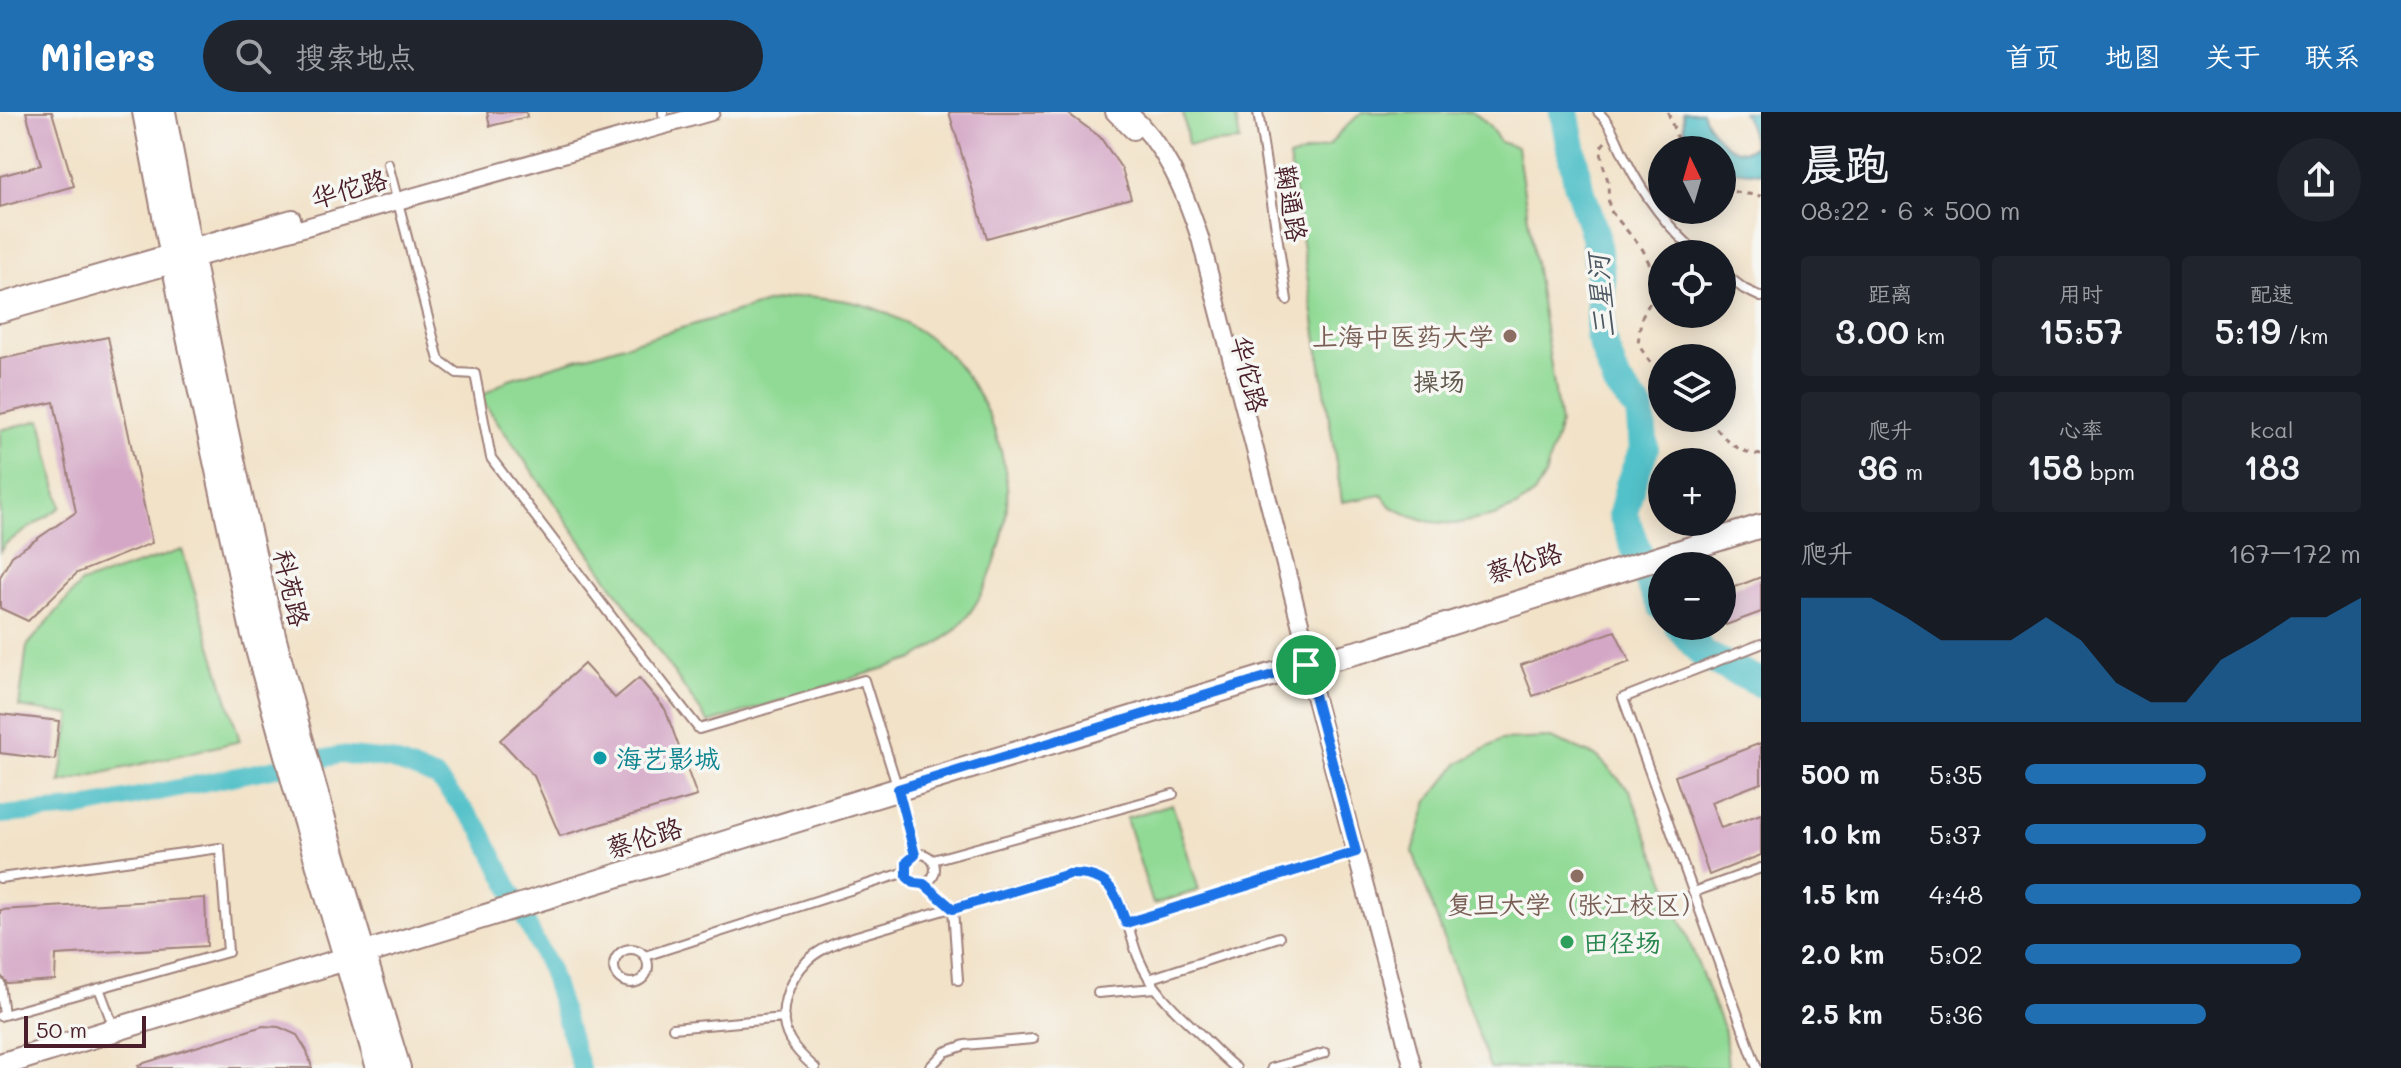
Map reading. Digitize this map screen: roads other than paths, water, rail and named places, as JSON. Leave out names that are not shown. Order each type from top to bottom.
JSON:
[{"type":"street","name":"科苑路","points":[[144,112],[244,509],[285,718],[354,956],[378,1068]]},
{"type":"street","name":"科苑路","points":[[164,112],[182,255]]},
{"type":"street","name":"华佗路","points":[[0,302],[711,112]]},
{"type":"street","name":"华佗路","points":[[1114,112],[1152,154],[1178,203],[1191,241],[1296,650],[1306,665]]},
{"type":"street","name":"华佗路","points":[[1128,112],[1161,149],[1175,173],[1200,238],[1306,646],[1306,665],[1413,1068]]},
{"type":"street","name":"华佗路","points":[[395,195],[665,113]]},
{"type":"street","name":"华佗路","points":[[0,314],[182,255]]},
{"type":"street","name":"蔡伦路","points":[[1669,551],[1761,517]]},
{"type":"street","name":"蔡伦路","points":[[0,1065],[1306,665],[1366,650],[1669,551],[1761,526]]},
{"type":"street","name":"科苑路","points":[[354,956],[399,1068]]},
{"type":"lane","name":"鞠通路","points":[[1258,112],[1287,300]]},
{"type":"lane","points":[[1598,112],[1614,133],[1642,189],[1685,240]]},
{"type":"lane","points":[[388,164],[439,360],[457,373],[475,374],[491,458],[699,729],[864,680],[915,855]]},
{"type":"lane","points":[[1736,283],[1761,297]]},
{"type":"lane","points":[[1757,1068],[1623,698],[1761,644]]},
{"type":"lane","points":[[958,980],[953,909],[924,884],[910,880],[906,872],[907,862],[915,855],[924,855],[933,860],[1173,794]]},
{"type":"lane","points":[[0,878],[220,848],[228,952],[2,1015],[0,983]]},
{"type":"lane","points":[[1126,923],[1356,852]]},
{"type":"lane","points":[[924,884],[935,874],[933,860]]},
{"type":"lane","points":[[1694,892],[1761,868]]},
{"type":"lane","points":[[645,956],[906,872]]},
{"type":"lane","points":[[815,1068],[789,1039],[784,1018],[786,997],[798,972],[809,959],[840,941],[1051,878],[1085,874],[1098,877],[1115,894],[1138,958],[1155,988],[1236,1068]]},
{"type":"lane","points":[[1149,979],[1279,937]]},
{"type":"lane","points":[[636,949],[645,956],[649,967],[639,981],[627,983],[618,976],[614,966],[621,952],[636,949]]},
{"type":"lane","points":[[99,988],[115,1029]]},
{"type":"lane","points":[[1098,993],[1155,988]]},
{"type":"lane","points":[[673,1028],[784,1018]]},
{"type":"lane","points":[[929,1068],[945,1052],[965,1045],[1033,1039]]},
{"type":"lane","points":[[1272,1068],[1325,1053]]},
{"type":"water","points":[[1683,112],[1702,112],[1717,136],[1685,136]]},
{"type":"water","points":[[1742,112],[1761,112],[1761,173],[1736,170],[1736,150],[1753,147],[1750,129]]},
{"type":"waterway","name":"三星河","points":[[1564,112],[1578,183],[1595,236],[1601,284],[1600,336],[1617,383],[1640,411],[1644,449],[1623,514],[1648,577]]},
{"type":"waterway","name":"三星河","points":[[1691,640],[1704,655],[1761,683]]},
{"type":"waterway","points":[[0,815],[75,809],[340,755],[390,760],[437,778],[480,828],[550,970],[581,1068]]},
{"type":"place","name":"上海中医药大学","points":[[1510,336]]},
{"type":"place","name":"海艺影城","points":[[600,758]]},
{"type":"place","name":"复旦大学（张江校区）","points":[[1577,876]]},
{"type":"place","name":"田径场","points":[[1567,942]]},
{"type":"park label","name":"操场","points":[[1439,381]]}]
